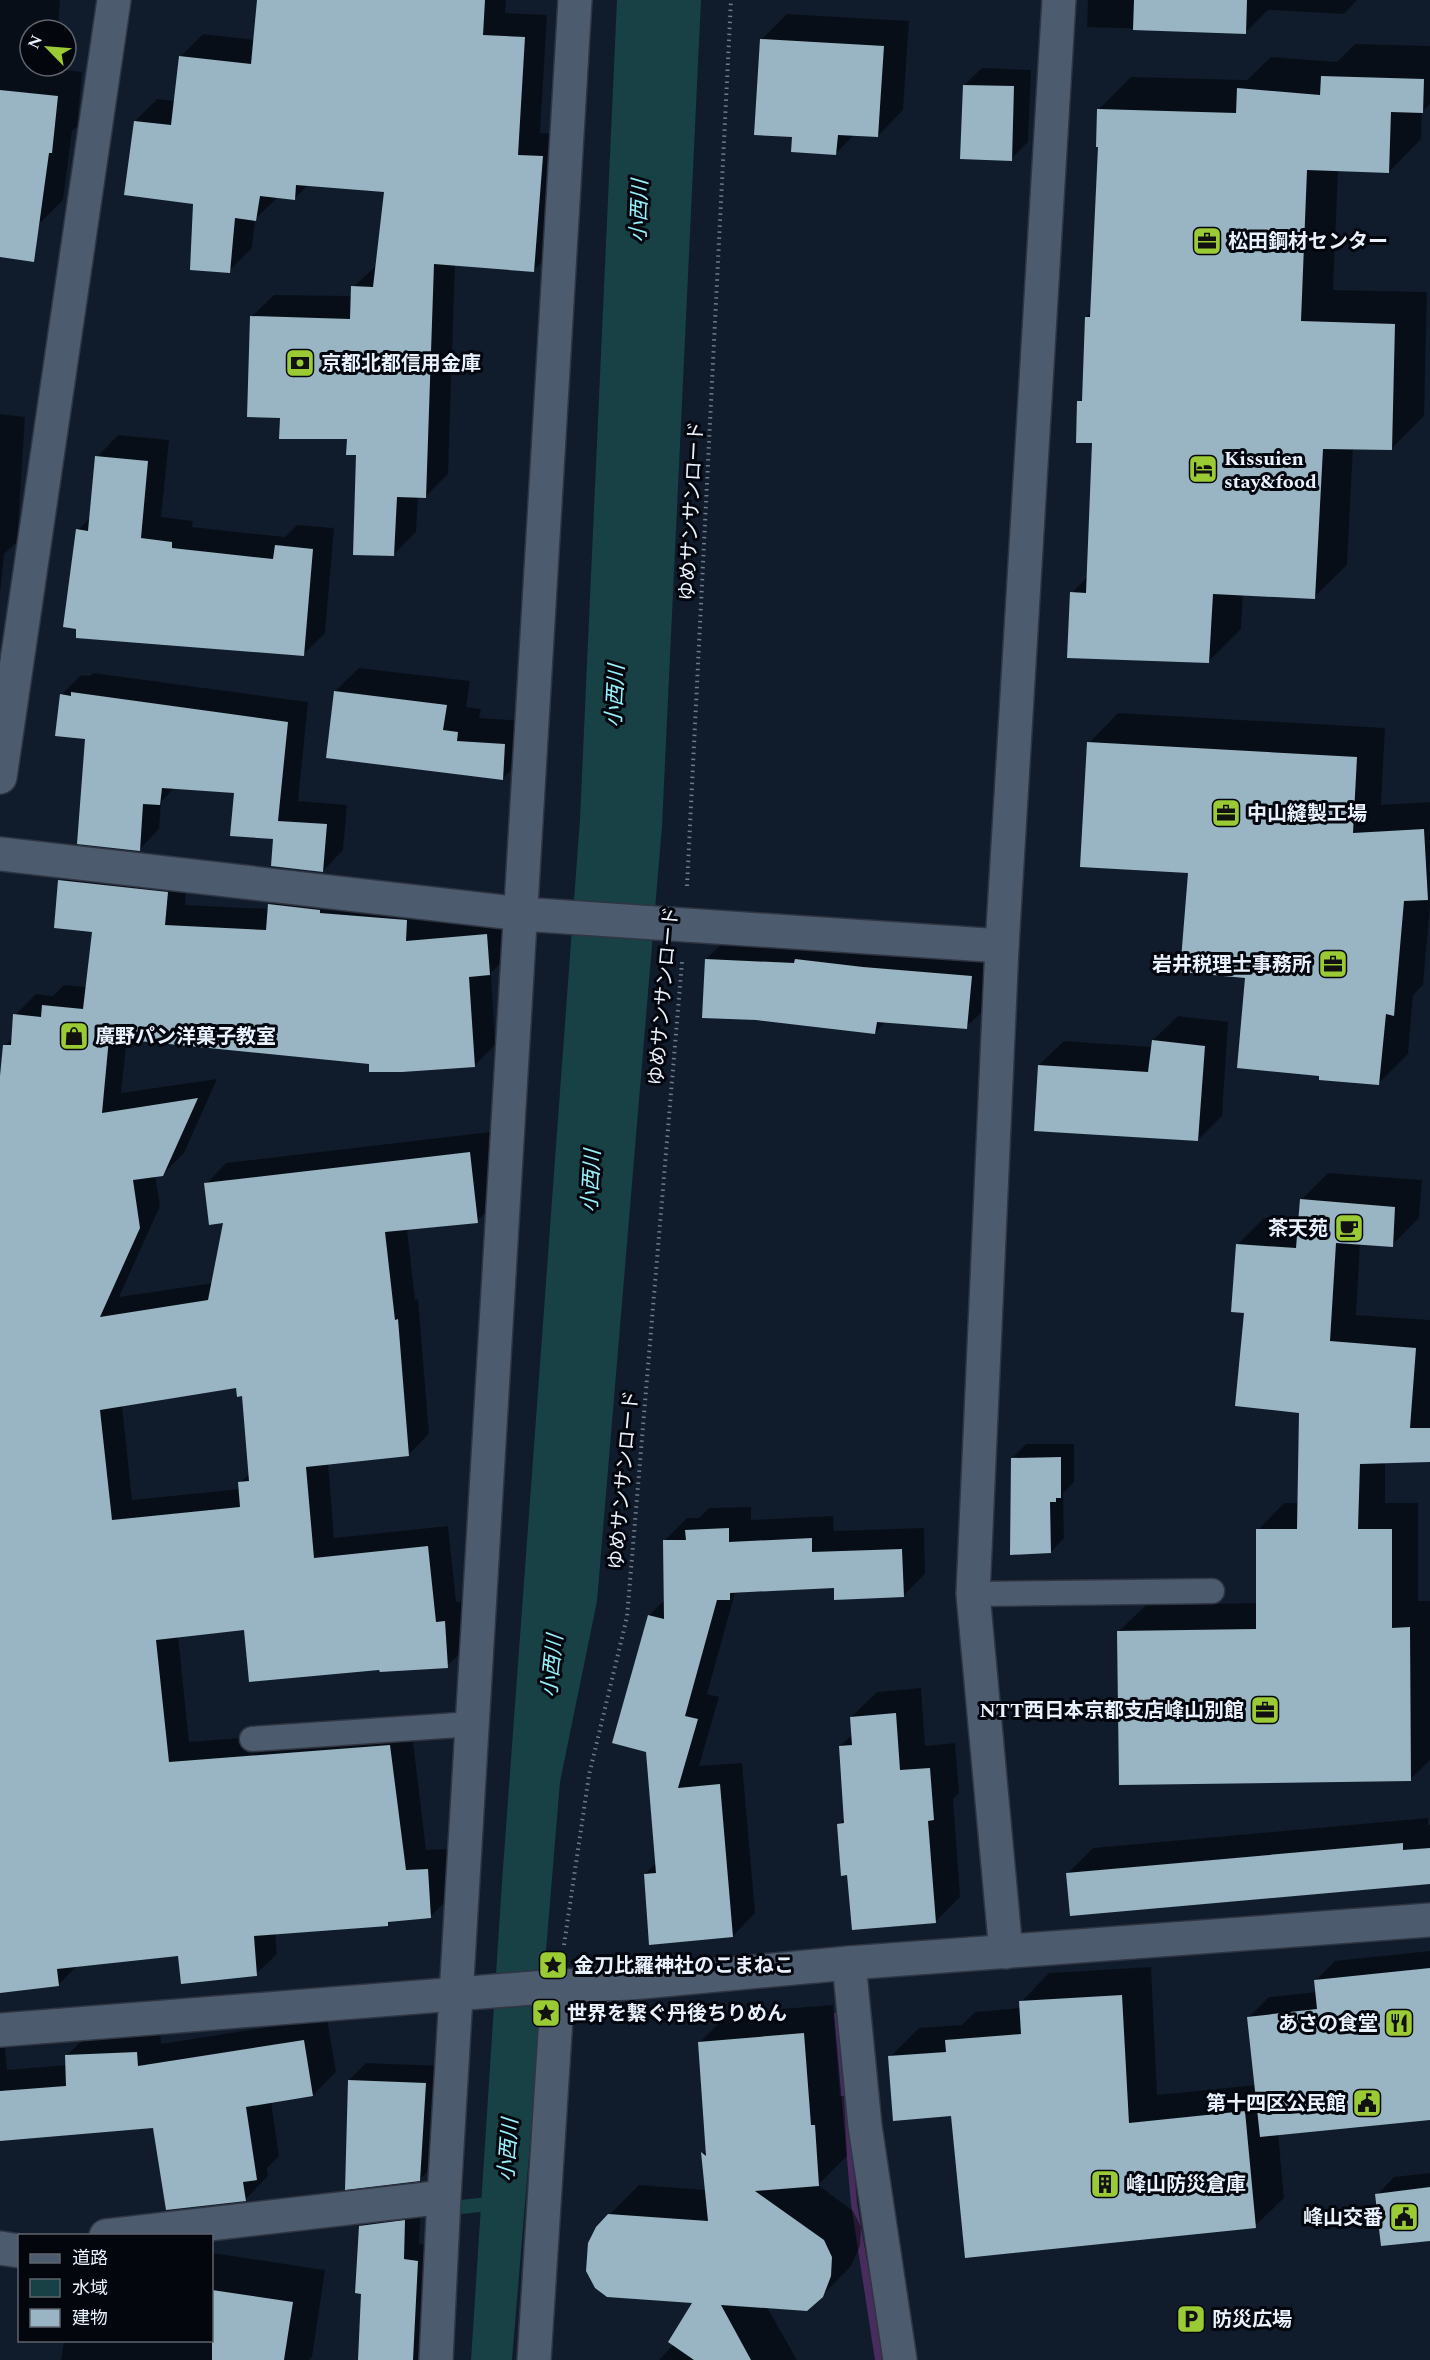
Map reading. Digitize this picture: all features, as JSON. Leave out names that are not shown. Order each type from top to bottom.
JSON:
[{"type":"street","points":[[0,777],[114,0]]},
{"type":"street","points":[[436,2360],[444,2197],[465,1995],[473,1724],[574,0]]},
{"type":"street","points":[[1006,1952],[974,1594],[1002,946],[1059,0]]},
{"type":"street","points":[[0,854],[521,914],[1002,946]]},
{"type":"street","points":[[0,2030],[1430,1920]]},
{"type":"street","points":[[849,1963],[865,2126],[900,2360]]},
{"type":"street","points":[[534,2360],[554,1986]]},
{"type":"street","points":[[115,2234],[444,2197]]},
{"type":"street","points":[[0,2248],[18,2251]]},
{"type":"lane","points":[[974,1594],[1212,1592]]},
{"type":"lane","points":[[252,1739],[473,1724]]},
{"type":"path","name":"ゆめサンサンロード","points":[[554,1986],[588,1775],[627,1617],[685,924],[731,0]]},
{"type":"shaded area","points":[[834,2013],[841,2014],[857,2203],[884,2360],[875,2360],[851,2204]]},
{"type":"water","name":"小西川","points":[[617,0],[701,0],[662,826],[597,1601],[560,1782],[512,2360],[471,2360],[502,1882],[580,819]]},
{"type":"building","points":[[257,0],[485,0],[483,35],[525,37],[518,155],[543,156],[534,272],[434,264],[426,498],[397,497],[394,556],[353,555],[356,455],[346,455],[347,439],[279,439],[280,418],[247,417],[250,316],[350,319],[351,286],[373,287],[384,192],[296,185],[295,200],[260,196],[256,221],[235,218],[230,273],[190,270],[193,204],[124,195],[134,121],[171,125],[179,56],[251,64]]},
{"type":"building","points":[[1134,0],[1247,0],[1246,34],[1133,30]]},
{"type":"building","points":[[760,39],[884,46],[878,137],[838,135],[836,155],[791,152],[792,137],[754,135]]},
{"type":"building","points":[[1321,76],[1424,79],[1423,113],[1391,112],[1389,173],[1307,170],[1301,321],[1395,324],[1392,450],[1323,449],[1315,599],[1213,594],[1209,663],[1067,658],[1070,592],[1086,593],[1092,443],[1076,443],[1077,401],[1082,401],[1085,317],[1090,317],[1098,147],[1096,147],[1097,109],[1236,113],[1237,88],[1320,95]]},
{"type":"building","points":[[963,85],[1014,86],[1012,161],[960,159]]},
{"type":"building","points":[[0,90],[58,96],[52,153],[49,153],[34,262],[0,257]]},
{"type":"building","points":[[95,456],[148,461],[141,538],[172,542],[172,548],[273,559],[275,545],[313,549],[304,656],[76,638],[76,629],[63,627],[76,529],[88,531]]},
{"type":"building","points":[[334,691],[447,705],[443,730],[458,732],[457,741],[505,744],[503,780],[326,758]]},
{"type":"building","points":[[71,692],[288,722],[278,821],[327,824],[323,872],[271,866],[273,839],[230,836],[234,793],[162,788],[160,805],[143,804],[140,851],[77,844],[85,739],[55,736],[60,694],[71,696]]},
{"type":"building","points":[[1087,742],[1357,757],[1353,833],[1424,829],[1428,900],[1404,901],[1394,1016],[1386,1014],[1379,1085],[1319,1080],[1319,1076],[1237,1068],[1245,978],[1180,972],[1188,873],[1080,867]]},
{"type":"building","points":[[58,880],[168,892],[165,925],[266,930],[268,904],[320,910],[320,913],[407,920],[406,941],[487,934],[490,975],[469,977],[475,1067],[369,1072],[369,1064],[109,1038],[102,1113],[198,1098],[163,1176],[133,1180],[140,1228],[100,1317],[208,1300],[223,1223],[209,1225],[204,1183],[470,1152],[478,1223],[385,1232],[395,1320],[398,1319],[409,1456],[306,1467],[314,1558],[428,1546],[436,1622],[445,1621],[448,1668],[380,1672],[379,1670],[249,1682],[244,1630],[156,1640],[169,1762],[390,1745],[406,1870],[428,1869],[431,1918],[388,1922],[388,1926],[254,1936],[257,1976],[181,1984],[178,1956],[57,1969],[59,1986],[0,1993],[0,1076],[3,1045],[11,1045],[13,1014],[41,1017],[42,1005],[83,1009],[92,932],[54,928]],"holes":[[[236,1388],[237,1397],[242,1396],[249,1481],[238,1482],[240,1507],[112,1520],[100,1410]]]},
{"type":"building","points":[[705,959],[794,963],[795,959],[972,976],[967,1029],[877,1022],[875,1034],[756,1020],[702,1018]]},
{"type":"building","points":[[1152,1040],[1205,1046],[1198,1141],[1034,1131],[1038,1065],[1148,1072]]},
{"type":"building","points":[[1300,1199],[1395,1207],[1393,1247],[1336,1243],[1330,1341],[1416,1348],[1410,1428],[1430,1428],[1430,1462],[1360,1464],[1358,1529],[1392,1529],[1392,1628],[1410,1627],[1411,1781],[1119,1785],[1117,1631],[1256,1629],[1256,1529],[1297,1529],[1299,1413],[1235,1406],[1244,1313],[1231,1312],[1236,1244],[1296,1248]]},
{"type":"building","points":[[1061,1457],[1061,1498],[1056,1498],[1056,1502],[1050,1502],[1051,1553],[1010,1555],[1011,1458]]},
{"type":"building","points":[[729,1528],[729,1542],[812,1538],[812,1552],[902,1549],[904,1597],[834,1600],[834,1588],[730,1593],[730,1600],[717,1600],[685,1716],[698,1719],[678,1788],[720,1784],[733,1937],[649,1945],[644,1874],[656,1873],[646,1752],[612,1743],[648,1615],[664,1619],[663,1540],[686,1540],[685,1530]]},
{"type":"building","points":[[896,1713],[900,1770],[930,1768],[934,1820],[928,1821],[936,1923],[852,1930],[847,1875],[841,1876],[837,1824],[844,1823],[839,1746],[852,1745],[850,1717]]},
{"type":"building","points":[[1403,1843],[1403,1850],[1430,1848],[1430,1884],[1070,1916],[1066,1873]]},
{"type":"building","points":[[1430,1968],[1430,2120],[1260,2137],[1247,2017],[1317,2009],[1314,1980]]},
{"type":"building","points":[[1122,1995],[1129,2123],[1245,2111],[1256,2228],[965,2258],[951,2116],[893,2121],[888,2056],[946,2052],[945,2040],[1021,2034],[1019,2001]]},
{"type":"building","points":[[804,2033],[811,2125],[815,2125],[819,2186],[755,2191],[824,2240],[832,2257],[831,2276],[823,2297],[807,2311],[721,2305],[751,2360],[694,2360],[668,2342],[692,2303],[607,2297],[595,2288],[586,2271],[588,2243],[596,2227],[608,2214],[708,2221],[701,2152],[706,2156],[698,2042]]},
{"type":"building","points":[[304,2040],[313,2096],[246,2107],[257,2180],[243,2182],[246,2201],[166,2210],[153,2128],[0,2141],[0,2091],[66,2086],[65,2055],[137,2052],[138,2066]]},
{"type":"building","points":[[348,2080],[426,2083],[420,2181],[345,2190]]},
{"type":"building","name":"峰山交番","points":[[1430,2187],[1430,2241],[1381,2246],[1375,2194]]},
{"type":"building","points":[[405,2220],[404,2259],[418,2261],[413,2360],[358,2360],[361,2294],[355,2293],[359,2226]]},
{"type":"building","points":[[213,2290],[293,2302],[284,2360],[212,2360]]},
{"type":"waterway","points":[[442,2209],[498,2203]]},
{"type":"place","name":"松田鋼材センター","points":[[1207,241]]},
{"type":"place","name":"京都北都信用金庫","points":[[300,363]]},
{"type":"place","name":"Kissuien stay&food","points":[[1203,469]]},
{"type":"place","name":"中山縫製工場","points":[[1226,813]]},
{"type":"place","name":"岩井税理士事務所","points":[[1333,964]]},
{"type":"place","name":"廣野パン洋菓子教室","points":[[74,1036]]},
{"type":"place","name":"茶天苑","points":[[1349,1228]]},
{"type":"place","name":"NTT西日本京都支店峰山別館","points":[[1265,1710]]},
{"type":"place","name":"金刀比羅神社のこまねこ","points":[[553,1965]]},
{"type":"place","name":"世界を繋ぐ丹後ちりめん","points":[[546,2013]]},
{"type":"place","name":"あさの食堂","points":[[1399,2023]]},
{"type":"place","name":"第十四区公民館","points":[[1367,2103]]},
{"type":"place","name":"峰山防災倉庫","points":[[1105,2184]]},
{"type":"place","name":"峰山交番","points":[[1404,2217]]},
{"type":"place","name":"防災広場","points":[[1191,2319]]}]
